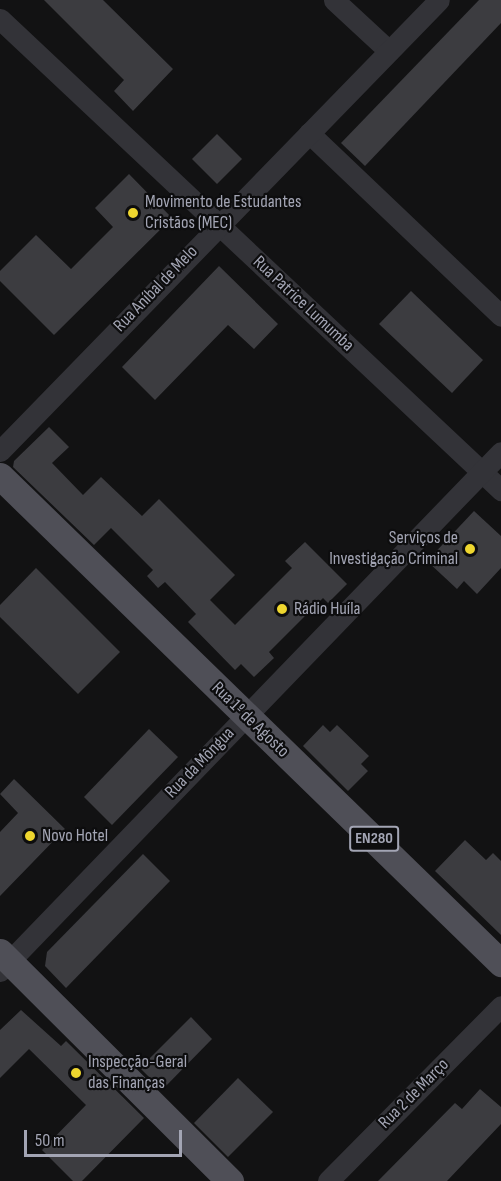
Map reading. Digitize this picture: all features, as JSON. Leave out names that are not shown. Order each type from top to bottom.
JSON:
[{"type":"main road","name":"Rua 1º de Agosto","points":[[0,476],[501,963]]},
{"type":"main road","points":[[3,961],[230,1181]]},
{"type":"street","points":[[334,0],[389,51]]},
{"type":"street","name":"Rua Aníbal de Melo","points":[[0,451],[439,0]]},
{"type":"street","name":"Rua Patrice Lumumba","points":[[0,20],[501,490]]},
{"type":"street","points":[[309,133],[501,316]]},
{"type":"street","name":"Rua da Môngua","points":[[3,961],[246,716],[501,452]]},
{"type":"street","name":"Rua 2 de Março","points":[[328,1181],[501,1006]]},
{"type":"building","points":[[44,0],[103,0],[173,69],[133,111],[114,91],[124,80]]},
{"type":"building","points":[[479,0],[501,0],[501,23],[365,166],[341,143]]},
{"type":"building","points":[[217,134],[242,159],[217,184],[192,159]]},
{"type":"building","points":[[129,174],[172,218],[54,335],[0,281],[0,271],[36,235],[71,269],[113,227],[95,208]]},
{"type":"building","points":[[219,266],[278,324],[254,349],[228,325],[155,400],[122,367]]},
{"type":"building","points":[[411,291],[483,360],[452,393],[379,324]]},
{"type":"building","points":[[49,427],[69,447],[52,463],[83,495],[101,477],[142,516],[159,499],[235,575],[210,600],[235,625],[292,568],[285,561],[305,542],[347,584],[328,603],[323,598],[269,652],[274,658],[254,677],[241,664],[235,670],[188,622],[196,614],[165,582],[158,588],[147,576],[153,570],[111,528],[94,545],[13,467],[14,461]]},
{"type":"building","name":"Serviços de Investigação Criminal","points":[[474,511],[501,536],[501,568],[477,594],[464,581],[457,589],[427,561]]},
{"type":"building","points":[[36,568],[120,652],[78,694],[0,617],[0,605]]},
{"type":"building","points":[[323,725],[330,732],[337,725],[369,756],[361,764],[368,771],[348,791],[303,746]]},
{"type":"building","points":[[149,729],[178,757],[112,825],[84,797]]},
{"type":"building","name":"Novo Hotel","points":[[14,779],[65,829],[0,896],[0,832],[18,813],[0,794]]},
{"type":"building","points":[[465,840],[486,860],[493,853],[501,861],[501,935],[435,871]]},
{"type":"building","points":[[143,854],[170,881],[66,988],[45,966],[47,952]]},
{"type":"building","points":[[21,1010],[61,1046],[66,1041],[144,1118],[82,1181],[73,1181],[42,1150],[86,1105],[29,1049],[0,1078],[0,1030]]},
{"type":"building","points":[[191,1017],[212,1039],[162,1090],[140,1068]]},
{"type":"building","points":[[238,1078],[273,1112],[228,1157],[194,1123]]},
{"type":"building","points":[[480,1089],[501,1107],[501,1124],[447,1181],[378,1181],[455,1103],[462,1109]]},
{"type":"place","name":"Movimento de Estudantes Cristãos (MEC)","points":[[133,213]]},
{"type":"place","name":"Serviços de Investigação Criminal","points":[[470,549]]},
{"type":"place","name":"Rádio Huíla","points":[[282,609]]},
{"type":"place","name":"Novo Hotel","points":[[30,836]]},
{"type":"place","name":"Inspecção-Geral das Finanças","points":[[76,1073]]}]
